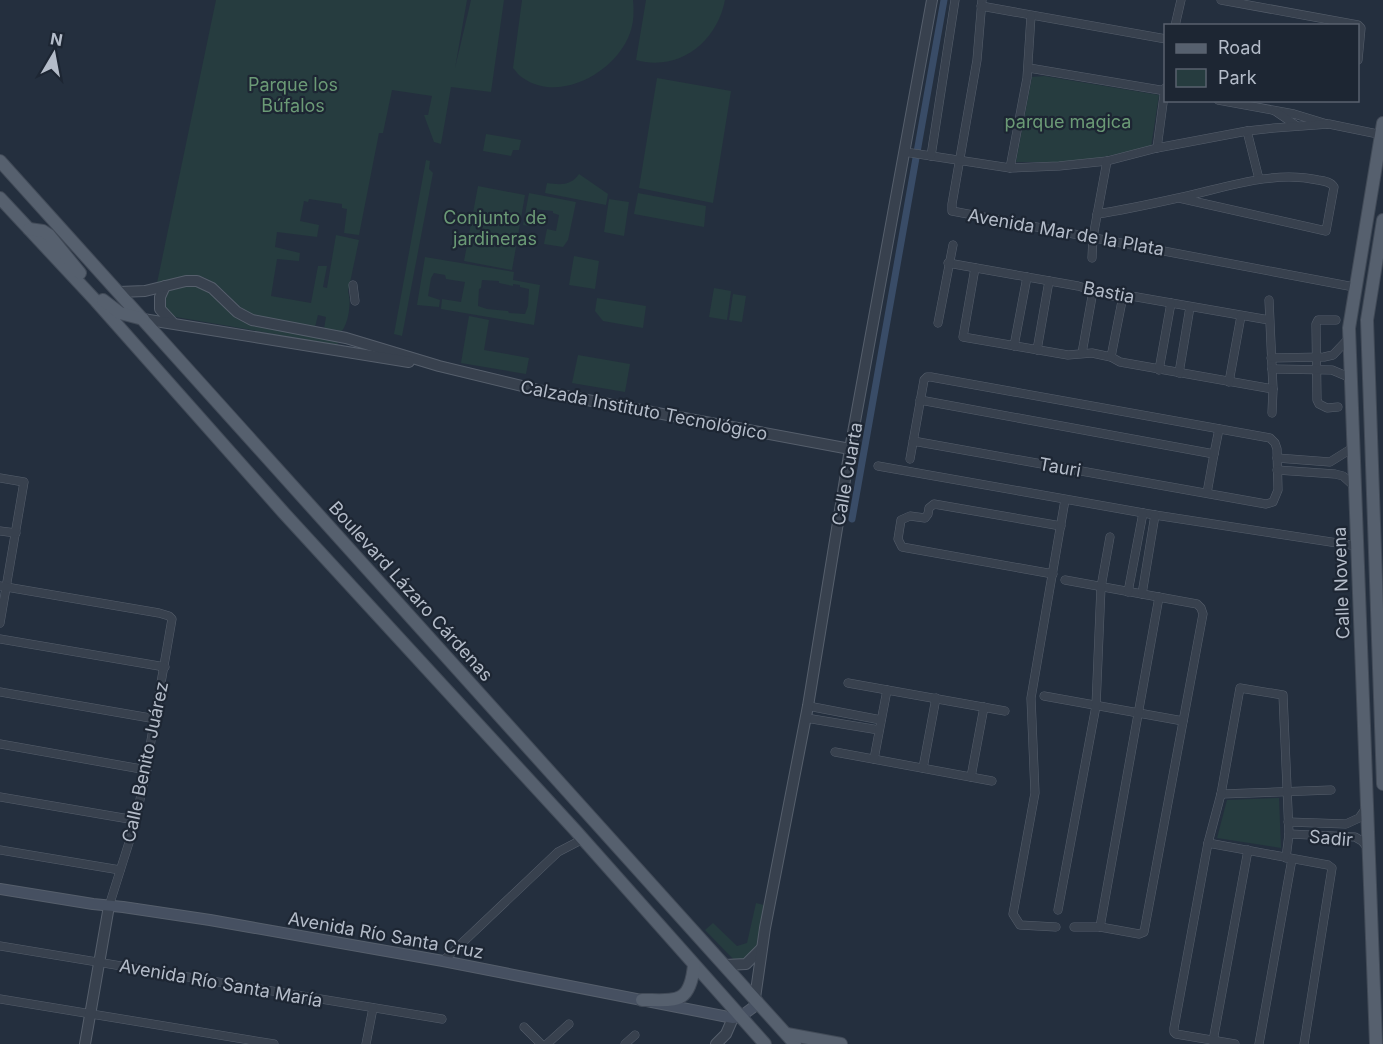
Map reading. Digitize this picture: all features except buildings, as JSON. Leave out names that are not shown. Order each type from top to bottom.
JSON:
[{"type":"main road","name":"Calle Novena","points":[[1376,1044],[1349,338],[1350,311],[1382,131]]},
{"type":"main road","name":"Boulevard Lázaro Cárdenas","points":[[0,161],[791,1039]]},
{"type":"main road","points":[[0,198],[486,735],[570,824],[694,965],[736,1018],[765,1044]]},
{"type":"main road","name":"Calle Novena","points":[[1383,220],[1377,288],[1367,320],[1378,476],[1374,546],[1383,784]]},
{"type":"main road","points":[[29,229],[43,231],[49,235],[112,308],[126,315],[143,319]]},
{"type":"main road","points":[[283,512],[289,499],[302,497]]},
{"type":"main road","points":[[1358,546],[1374,546]]},
{"type":"main road","points":[[486,735],[492,726],[506,724]]},
{"type":"main road","points":[[570,824],[587,826],[598,824]]},
{"type":"main road","points":[[583,839],[598,838],[615,844]]},
{"type":"main road","name":"Avenida Río Santa Cruz","points":[[0,889],[210,920],[443,961],[736,1018]]},
{"type":"main road","points":[[642,1000],[681,997],[691,985],[694,965]]},
{"type":"main road","points":[[736,1018],[757,1000]]},
{"type":"main road","points":[[791,1039],[841,1044]]},
{"type":"street","name":"Calle Cuarta","points":[[757,1000],[761,948],[806,718],[850,449],[908,153],[932,0]]},
{"type":"street","points":[[928,155],[955,0]]},
{"type":"street","points":[[1175,24],[1181,0]]},
{"type":"street","points":[[1221,0],[1353,24]]},
{"type":"street","points":[[981,3],[1031,16],[1164,39]]},
{"type":"street","name":"Avenida Mar de la Plata","points":[[981,3],[977,60],[952,211],[1354,287]]},
{"type":"street","points":[[1010,168],[1029,68],[1031,16]]},
{"type":"street","points":[[1359,26],[1361,28],[1359,49]]},
{"type":"street","points":[[1029,68],[1164,90]]},
{"type":"street","points":[[1157,148],[1164,97]]},
{"type":"street","points":[[1229,102],[1274,110],[1329,124]]},
{"type":"street","points":[[1274,110],[1292,124],[1301,127]]},
{"type":"street","points":[[1274,110],[1280,120],[1274,128]]},
{"type":"street","points":[[908,153],[1010,168],[1074,166],[1107,161],[1157,148],[1247,130],[1329,124],[1382,131]]},
{"type":"street","points":[[1247,130],[1259,179]]},
{"type":"street","points":[[1092,258],[1093,237],[1107,161]]},
{"type":"street","points":[[1097,214],[1259,179],[1304,177],[1334,184],[1328,230],[1326,231],[1179,198]]},
{"type":"street","points":[[939,323],[952,245]]},
{"type":"street","name":"Bastia","points":[[948,263],[1049,281],[1113,296],[1171,303],[1269,320]]},
{"type":"street","points":[[975,268],[963,337],[1068,355],[1082,352],[1111,357],[1120,362],[1273,389]]},
{"type":"street","points":[[1014,346],[1027,277]]},
{"type":"street","name":"Calzada Instituto Tecnológico","points":[[119,292],[145,291],[186,281],[197,281],[212,288],[237,312],[248,319],[340,336],[439,366],[555,394],[850,449]]},
{"type":"street","points":[[1037,350],[1049,281]]},
{"type":"street","points":[[353,285],[354,301]]},
{"type":"street","points":[[165,286],[160,297],[160,309],[173,323]]},
{"type":"street","points":[[1082,352],[1093,291]]},
{"type":"street","points":[[1111,357],[1123,296]]},
{"type":"street","points":[[1269,300],[1272,413]]},
{"type":"street","points":[[1159,369],[1171,303]]},
{"type":"street","points":[[1179,373],[1190,307]]},
{"type":"street","points":[[1229,382],[1241,316]]},
{"type":"street","name":"Calzada Instituto Tecnológico","points":[[143,319],[439,366]]},
{"type":"street","points":[[1336,320],[1318,320],[1316,324],[1316,369],[1319,404],[1327,408],[1338,407]]},
{"type":"street","points":[[338,350],[342,342],[340,336]]},
{"type":"street","points":[[1271,358],[1334,355],[1349,338]]},
{"type":"street","points":[[1272,369],[1332,370],[1351,378]]},
{"type":"street","points":[[910,459],[924,380],[931,377],[1270,438],[1275,443],[1277,470],[1343,476],[1355,487]]},
{"type":"street","points":[[920,400],[1214,454]]},
{"type":"street","points":[[1208,493],[1219,429]]},
{"type":"street","name":"Tauri","points":[[913,441],[1269,504],[1275,498],[1278,490],[1277,470]]},
{"type":"street","points":[[1277,458],[1330,462],[1354,447]]},
{"type":"street","points":[[1319,462],[1319,473]]},
{"type":"street","points":[[878,466],[1065,500],[1358,546]]},
{"type":"street","points":[[0,478],[24,482],[16,533],[3,587],[0,623]]},
{"type":"street","points":[[1056,927],[1020,925],[1013,914],[1035,793],[1031,698],[1065,500]]},
{"type":"street","points":[[1053,574],[902,547],[898,538],[901,520],[910,516],[925,518],[929,508],[934,504],[1061,526]]},
{"type":"street","points":[[1128,592],[1143,513]]},
{"type":"street","points":[[1142,594],[1155,515]]},
{"type":"street","points":[[0,531],[16,533]]},
{"type":"street","points":[[1058,910],[1096,706],[1101,587],[1110,537]]},
{"type":"street","points":[[1065,580],[1197,604],[1203,614],[1144,933],[1100,927],[1074,927]]},
{"type":"street","name":"Calle Benito Juárez","points":[[3,587],[159,613],[171,617],[165,667],[147,770],[135,820],[109,906]]},
{"type":"street","points":[[1100,927],[1159,597]]},
{"type":"street","points":[[0,639],[165,667]]},
{"type":"street","points":[[848,683],[1005,711]]},
{"type":"street","points":[[1235,1044],[1173,1032],[1240,688],[1282,695],[1288,792],[1289,858],[1259,1044]]},
{"type":"street","points":[[874,759],[887,690]]},
{"type":"street","points":[[0,692],[156,719]]},
{"type":"street","points":[[1044,696],[1183,721]]},
{"type":"street","points":[[923,768],[936,698]]},
{"type":"street","points":[[808,706],[881,720]]},
{"type":"street","points":[[971,777],[984,707]]},
{"type":"street","points":[[806,718],[879,730]]},
{"type":"street","points":[[0,744],[147,770]]},
{"type":"street","points":[[835,752],[992,781]]},
{"type":"street","points":[[1221,794],[1331,790]]},
{"type":"street","points":[[0,797],[135,820]]},
{"type":"street","name":"Sadir","points":[[1288,822],[1346,824],[1359,818],[1367,807]]},
{"type":"street","name":"Sadir","points":[[1289,834],[1355,837],[1369,849]]},
{"type":"street","points":[[443,961],[558,852],[583,839]]},
{"type":"street","points":[[1208,843],[1328,864],[1332,868],[1304,1044]]},
{"type":"street","points":[[0,849],[120,870]]},
{"type":"street","points":[[1213,1041],[1248,850]]},
{"type":"street","points":[[85,1044],[109,906]]},
{"type":"street","name":"Avenida Río Santa María","points":[[0,946],[442,1019]]},
{"type":"street","points":[[725,966],[746,964],[761,948]]},
{"type":"street","points":[[0,999],[274,1044]]},
{"type":"street","points":[[366,1044],[373,1008]]},
{"type":"street","points":[[716,1044],[726,1034],[736,1018]]},
{"type":"street","points":[[547,1044],[569,1024]]},
{"type":"street","points":[[524,1027],[541,1044]]},
{"type":"street","points":[[625,1044],[635,1035]]},
{"type":"green space","name":"Parque los Búfalos","points":[[216,0],[467,0],[455,68],[471,0],[504,0],[491,92],[451,87],[441,144],[434,142],[424,115],[428,115],[432,96],[392,90],[383,133],[379,133],[359,235],[344,233],[347,209],[342,208],[342,204],[309,199],[308,202],[304,201],[300,221],[319,225],[317,237],[277,232],[275,247],[300,253],[299,261],[277,259],[271,296],[311,303],[318,266],[327,266],[323,287],[327,288],[336,235],[359,240],[348,292],[349,313],[341,332],[324,329],[326,317],[318,315],[315,327],[280,322],[254,315],[241,308],[217,285],[201,277],[186,276],[157,283]]},
{"type":"green space","points":[[522,0],[633,0],[630,33],[613,60],[586,80],[554,87],[538,85],[522,77],[513,68]]},
{"type":"green space","points":[[646,0],[725,0],[721,15],[705,41],[681,57],[667,62],[652,63],[636,60]]},
{"type":"green space","name":"parque magica","points":[[1044,76],[1159,95],[1151,147],[1079,162],[1016,162],[1032,77]]},
{"type":"green space","points":[[657,78],[731,91],[713,203],[639,188]]},
{"type":"green space","points":[[486,134],[521,140],[519,150],[513,150],[511,156],[483,151]]},
{"type":"green space","points":[[426,160],[430,161],[429,169],[433,173],[402,336],[394,334]]},
{"type":"green space","points":[[579,174],[608,194],[606,205],[545,193],[547,183],[565,184]]},
{"type":"green space","name":"Conjunto de jardineras","points":[[478,186],[525,195],[512,270],[464,261]]},
{"type":"green space","points":[[529,193],[576,202],[568,240],[563,247],[544,244],[547,229],[556,231],[559,215],[553,211],[533,209],[529,226],[523,225]]},
{"type":"green space","points":[[638,193],[706,206],[704,227],[634,214]]},
{"type":"green space","points":[[609,199],[629,202],[624,236],[604,232]]},
{"type":"green space","points":[[574,256],[599,261],[595,289],[569,285]]},
{"type":"green space","points":[[425,257],[514,272],[513,280],[540,285],[534,325],[441,309],[442,299],[461,302],[465,282],[446,279],[445,275],[434,273],[428,296],[440,300],[439,307],[417,305]],"holes":[[[482,280],[499,281],[499,283],[520,285],[520,287],[529,289],[525,314],[478,306]]]},
{"type":"green space","points":[[196,284],[211,291],[230,311],[337,340],[338,345],[170,316],[164,308],[164,297],[168,285]]},
{"type":"green space","points":[[714,288],[731,291],[727,320],[709,317]]},
{"type":"green space","points":[[733,294],[746,296],[742,322],[729,320]]},
{"type":"green space","points":[[597,298],[646,306],[643,328],[603,321],[595,311]]},
{"type":"green space","points":[[469,316],[489,320],[484,350],[529,358],[526,374],[461,363]]},
{"type":"green space","points":[[578,355],[630,364],[625,392],[572,383]]},
{"type":"green space","points":[[1279,798],[1281,848],[1217,838],[1227,800]]},
{"type":"green space","points":[[756,903],[764,905],[756,951],[745,961],[735,961],[705,930],[713,923],[737,946],[747,943]]},
{"type":"waterway","points":[[852,519],[944,0]]}]
